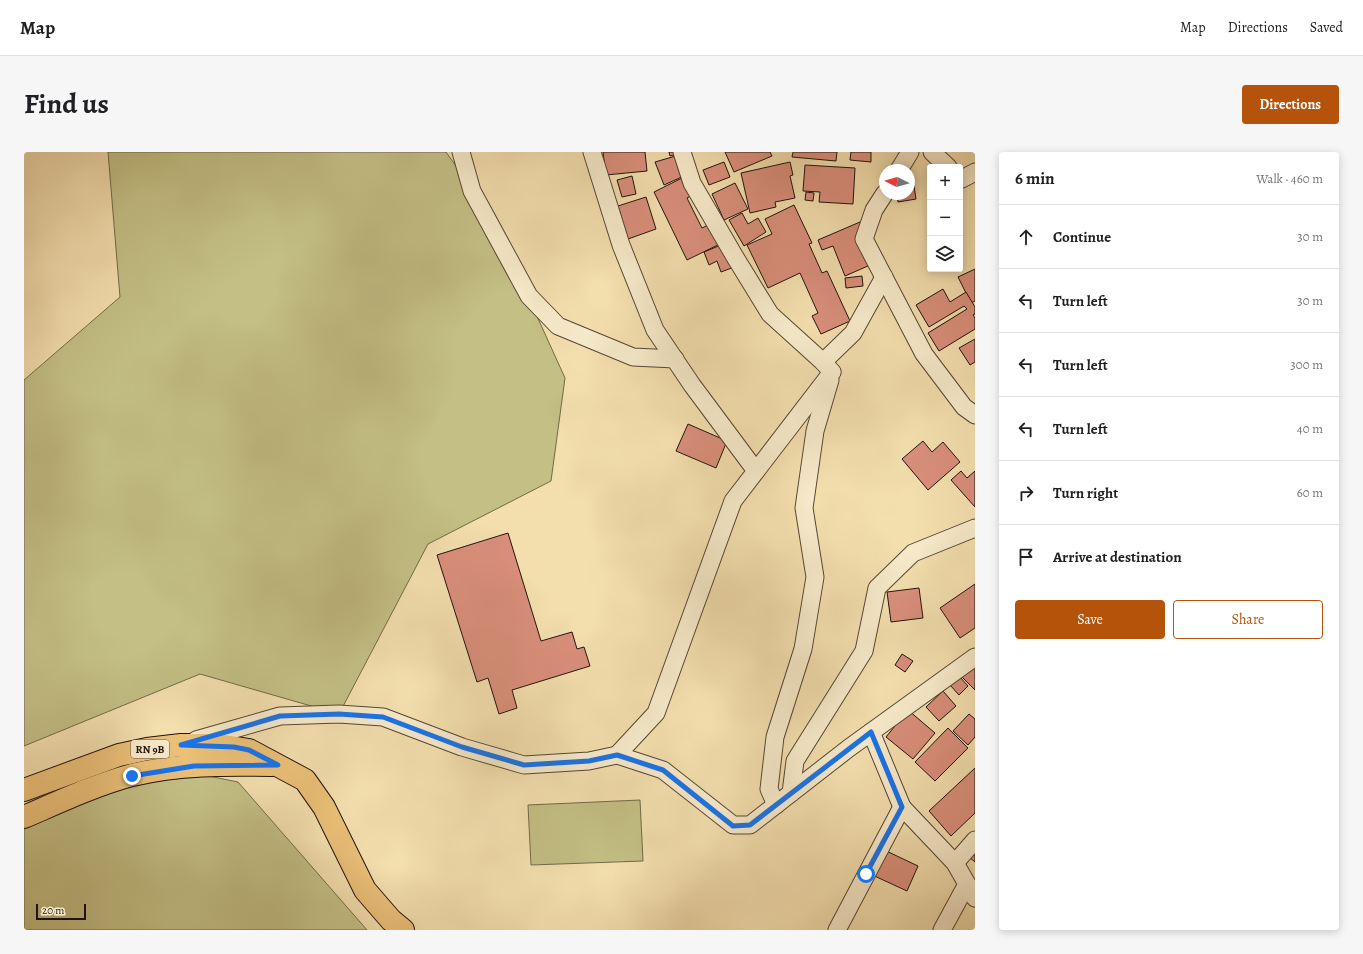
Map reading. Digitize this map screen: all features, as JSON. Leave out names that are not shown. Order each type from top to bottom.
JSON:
[{"type":"main road","name":"RN 9B","points":[[24,790],[119,755],[147,749],[181,745],[234,747],[249,750],[305,780],[324,807],[365,890],[391,920],[404,930]]},
{"type":"main road","name":"RN 9B","points":[[24,817],[70,798],[132,776],[194,766],[278,765]]},
{"type":"street","points":[[461,152],[472,191],[529,296],[558,326],[633,357],[675,359]]},
{"type":"street","points":[[592,152],[621,245],[655,330],[756,471]]},
{"type":"street","points":[[682,152],[692,183],[735,258],[770,314],[828,367]]},
{"type":"street","points":[[903,164],[910,152]]},
{"type":"street","points":[[932,152],[945,164]]},
{"type":"street","points":[[963,179],[975,172]]},
{"type":"street","points":[[880,200],[874,210],[864,239],[924,354],[964,407],[975,415]]},
{"type":"street","points":[[617,755],[656,713],[732,501],[756,471],[853,332],[884,277]]},
{"type":"street","points":[[776,805],[769,790],[775,737],[803,649],[815,577],[804,508],[815,431],[828,367]]},
{"type":"street","points":[[791,793],[795,761],[864,651],[877,588],[913,553],[975,528]]},
{"type":"street","points":[[181,745],[280,716],[339,714],[383,717],[462,747],[524,765],[589,761],[617,755],[663,770],[733,826],[750,825],[871,732],[975,657]]},
{"type":"street","points":[[871,732],[902,807],[955,863],[971,891],[942,930]]},
{"type":"street","points":[[837,930],[902,807]]},
{"type":"street","points":[[955,863],[975,840]]},
{"type":"shaded area","points":[[108,152],[446,152],[492,217],[565,378],[551,481],[428,544],[339,714],[200,674],[24,746],[24,380],[120,297]]},
{"type":"shaded area","points":[[145,763],[238,782],[367,930],[24,930],[24,810]]},
{"type":"shaded area","points":[[640,800],[643,861],[531,865],[528,805]]},
{"type":"building","points":[[603,152],[645,152],[647,171],[606,175]]},
{"type":"building","points":[[669,152],[684,152],[670,156]]},
{"type":"building","points":[[725,152],[770,152],[772,156],[734,172]]},
{"type":"building","points":[[793,152],[837,152],[836,161],[792,157]]},
{"type":"building","points":[[851,152],[871,152],[871,162],[850,160]]},
{"type":"building","points":[[679,155],[686,175],[664,185],[655,162]]},
{"type":"building","points":[[724,162],[730,177],[709,185],[703,170]]},
{"type":"building","points":[[790,162],[793,175],[790,176],[795,198],[775,202],[776,207],[750,213],[741,173]]},
{"type":"building","points":[[805,165],[855,168],[853,204],[819,202],[820,192],[803,191]]},
{"type":"building","points":[[632,176],[636,194],[622,197],[617,180]]},
{"type":"building","points":[[686,176],[695,194],[687,198],[702,228],[714,222],[724,242],[687,260],[654,192]]},
{"type":"building","points":[[735,183],[748,209],[724,220],[712,194]]},
{"type":"building","points":[[806,192],[814,193],[813,201],[805,200]]},
{"type":"building","points":[[646,197],[656,229],[628,239],[618,206]]},
{"type":"building","points":[[898,200],[910,200],[898,202]]},
{"type":"building","points":[[794,205],[812,243],[809,244],[822,273],[827,271],[850,321],[821,334],[812,316],[818,313],[800,273],[768,288],[747,245],[772,234],[765,219]]},
{"type":"building","points":[[742,213],[748,224],[758,218],[766,232],[744,246],[729,220]]},
{"type":"building","points":[[860,222],[877,262],[845,276],[833,246],[822,250],[818,240]]},
{"type":"building","points":[[728,242],[737,266],[721,272],[717,261],[709,265],[704,252]]},
{"type":"building","points":[[975,269],[975,301],[971,303],[958,277]]},
{"type":"building","points":[[862,276],[863,286],[846,288],[845,278]]},
{"type":"building","points":[[943,289],[950,302],[966,292],[975,307],[975,314],[973,315],[975,318],[975,329],[939,351],[928,333],[967,309],[964,306],[929,327],[916,305]]},
{"type":"building","points":[[975,339],[975,362],[970,365],[959,348]]},
{"type":"building","points":[[688,424],[727,441],[716,468],[676,451]]},
{"type":"building","points":[[923,441],[932,452],[943,442],[960,462],[928,490],[902,459]]},
{"type":"building","points":[[961,471],[967,478],[975,471],[975,507],[951,480]]},
{"type":"building","points":[[508,533],[541,641],[572,632],[577,649],[584,647],[590,666],[512,690],[517,708],[499,714],[488,678],[477,682],[437,555]]},
{"type":"building","points":[[975,584],[975,628],[960,638],[940,608]]},
{"type":"building","points":[[919,588],[923,618],[891,622],[887,592]]},
{"type":"building","points":[[902,654],[913,661],[905,672],[895,665]]},
{"type":"building","points":[[975,661],[975,690],[961,676]]},
{"type":"building","points":[[959,676],[968,686],[959,695],[950,685]]},
{"type":"building","points":[[943,691],[956,706],[939,721],[926,707]]},
{"type":"building","points":[[908,710],[935,733],[913,759],[886,737]]},
{"type":"building","points":[[969,714],[975,719],[975,737],[968,745],[953,731]]},
{"type":"building","points":[[948,728],[968,748],[935,781],[915,762]]},
{"type":"building","points":[[975,768],[975,813],[951,836],[929,811]]},
{"type":"building","points":[[880,848],[918,866],[907,891],[868,873]]},
{"type":"building","points":[[975,848],[975,862],[968,856]]},
{"type":"route","points":[[132,776],[166,769],[218,764],[278,765],[249,750],[218,745],[181,745],[280,716],[339,714],[383,717],[462,747],[524,765],[589,761],[617,755],[663,770],[733,826],[750,825],[871,732],[902,807],[866,874]]}]
